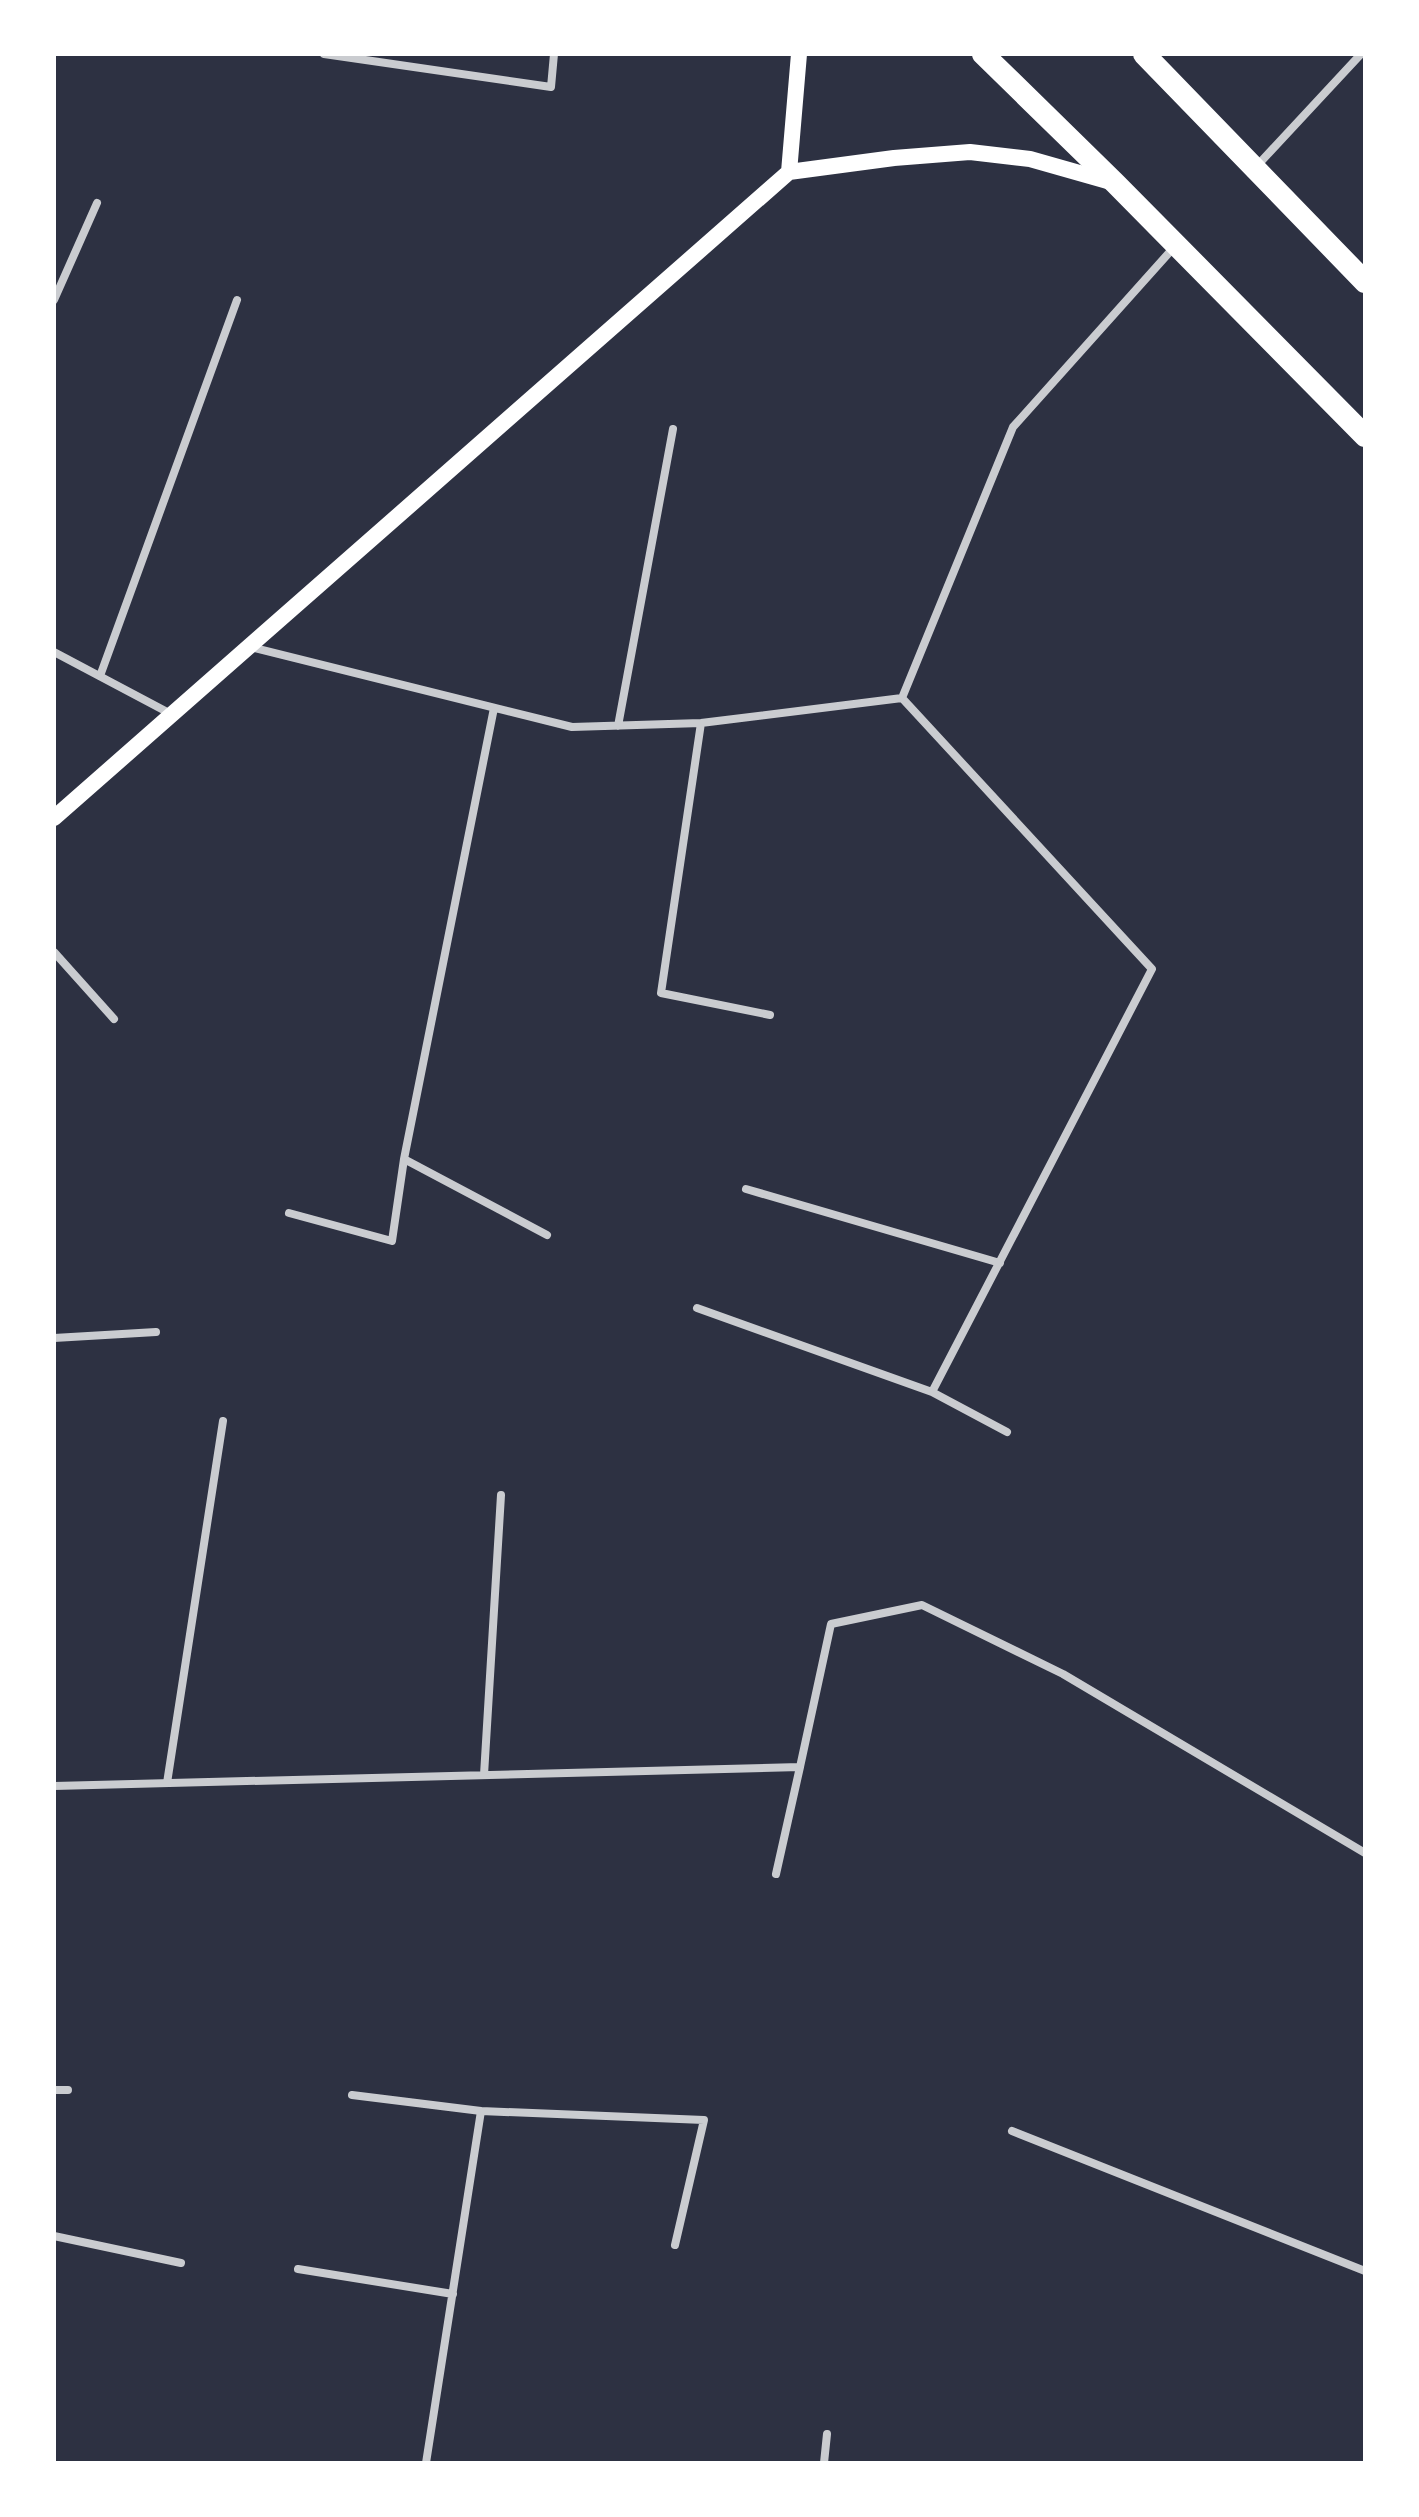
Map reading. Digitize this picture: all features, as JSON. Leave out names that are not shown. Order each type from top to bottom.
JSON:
[{"type":"highway","points":[[983,54],[1365,436]]},
{"type":"highway","points":[[1144,54],[1365,282]]},
{"type":"main road","points":[[789,172],[799,54]]},
{"type":"main road","points":[[54,818],[789,172],[970,152],[1030,159],[1115,183]]},
{"type":"street","points":[[324,54],[551,87],[554,54]]},
{"type":"street","points":[[1254,168],[1361,54]]},
{"type":"street","points":[[54,300],[97,203]]},
{"type":"street","points":[[902,698],[1013,427],[1176,245]]},
{"type":"street","points":[[100,676],[237,300]]},
{"type":"street","points":[[618,726],[673,429]]},
{"type":"street","points":[[249,647],[572,727],[701,723],[902,698]]},
{"type":"street","points":[[54,652],[172,714]]},
{"type":"street","points":[[902,698],[1152,969],[932,1392]]},
{"type":"street","points":[[289,1213],[392,1241],[404,1159],[494,708]]},
{"type":"street","points":[[701,723],[661,993],[770,1015]]},
{"type":"street","points":[[54,952],[114,1019]]},
{"type":"street","points":[[404,1159],[547,1235]]},
{"type":"street","points":[[746,1189],[1000,1263]]},
{"type":"street","points":[[697,1308],[932,1392],[1007,1432]]},
{"type":"street","points":[[54,1338],[156,1332]]},
{"type":"street","points":[[167,1783],[223,1421]]},
{"type":"street","points":[[484,1775],[501,1495]]},
{"type":"street","points":[[776,1874],[831,1624],[922,1605],[1063,1674],[1365,1853]]},
{"type":"street","points":[[54,1786],[800,1767]]},
{"type":"street","points":[[54,2090],[68,2090]]},
{"type":"street","points":[[352,2095],[481,2111],[704,2120],[675,2245]]},
{"type":"street","points":[[426,2463],[481,2111]]},
{"type":"street","points":[[1012,2131],[1365,2271]]},
{"type":"street","points":[[54,2236],[181,2263]]},
{"type":"street","points":[[298,2269],[453,2294]]},
{"type":"street","points":[[824,2463],[827,2434]]}]
